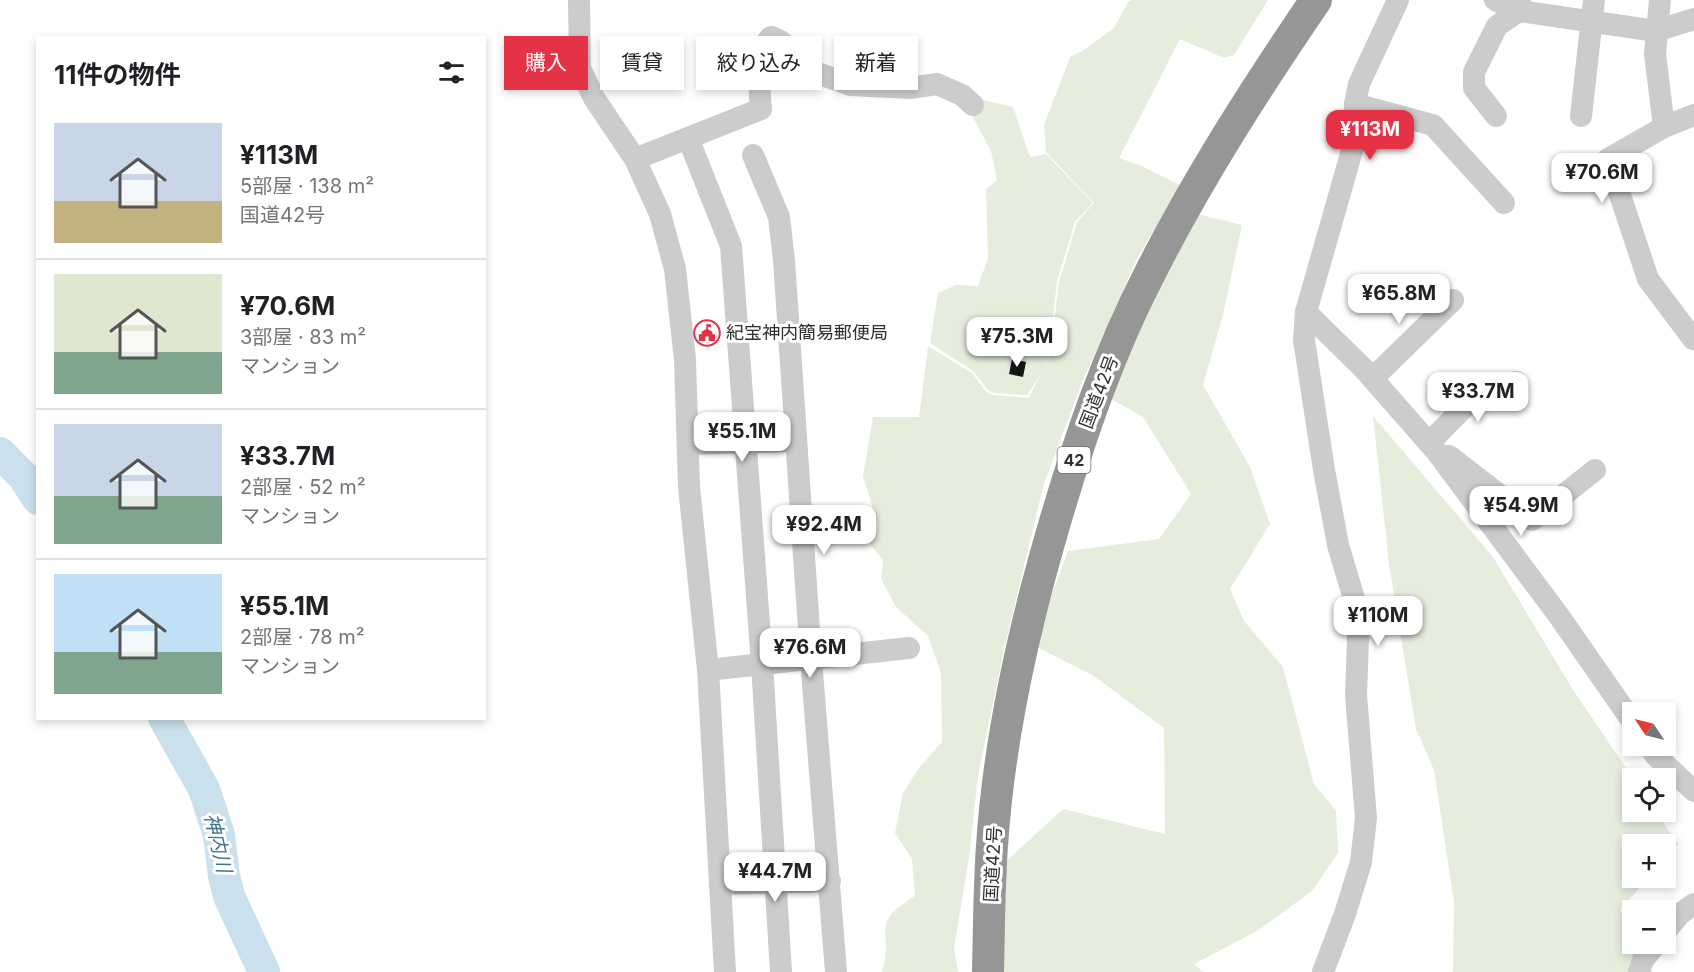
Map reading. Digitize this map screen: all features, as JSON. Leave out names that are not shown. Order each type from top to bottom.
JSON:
[{"type":"highway","name":"国道42号","points":[[988,972],[992,845],[1008,713],[1034,592],[1071,468],[1110,360],[1149,273],[1231,128],[1316,0]]},
{"type":"street","points":[[579,0],[580,68],[594,98],[635,159],[660,214],[675,269],[685,360],[689,487],[708,670],[725,972]]},
{"type":"street","points":[[1323,972],[1345,914],[1361,862],[1366,818],[1356,695],[1358,639],[1355,602],[1338,545],[1323,470],[1304,340],[1306,312],[1355,140],[1355,105],[1359,84],[1398,0]]},
{"type":"street","points":[[1495,0],[1519,5],[1592,11],[1656,31],[1694,19]]},
{"type":"street","points":[[1660,0],[1655,54],[1664,127]]},
{"type":"street","points":[[1496,116],[1474,88],[1474,72],[1497,26],[1519,5]]},
{"type":"street","points":[[1581,116],[1592,11]]},
{"type":"street","points":[[635,159],[761,109],[761,69],[766,41],[771,37],[779,39],[788,48],[797,66],[851,85],[910,88],[937,84],[962,94],[973,105]]},
{"type":"street","points":[[1355,105],[1433,125],[1504,203]]},
{"type":"street","points":[[1693,339],[1648,279],[1608,159],[1664,127],[1694,115]]},
{"type":"street","points":[[688,138],[731,246],[747,443],[781,972]]},
{"type":"street","points":[[753,155],[779,217],[784,260],[795,441],[836,972]]},
{"type":"street","points":[[1373,378],[1453,300]]},
{"type":"street","points":[[1306,312],[1373,378],[1434,449],[1559,616],[1622,707]]},
{"type":"street","points":[[1434,449],[1484,387],[1516,382]]},
{"type":"street","points":[[688,444],[795,441]]},
{"type":"street","points":[[1434,449],[1450,456],[1532,520],[1595,470]]},
{"type":"street","points":[[708,670],[909,648]]},
{"type":"street","points":[[1656,756],[1694,791]]},
{"type":"street","points":[[720,884],[830,881]]},
{"type":"street","points":[[1676,919],[1694,904]]},
{"type":"street","points":[[1640,972],[1643,960],[1648,954]]},
{"type":"green space","points":[[1132,0],[1268,0],[1234,55],[1224,58],[1180,39],[1119,158],[1180,185],[1136,261],[1083,380],[1044,483],[1004,649],[978,776],[969,857],[954,948],[958,972],[882,972],[887,922],[891,914],[915,896],[912,859],[895,833],[903,793],[919,768],[942,742],[941,673],[928,636],[896,607],[881,579],[883,560],[870,544],[878,525],[863,476],[873,417],[919,417],[928,346],[972,373],[986,392],[993,395],[1029,398],[1050,355],[1059,282],[1077,222],[1094,203],[1046,152],[1044,125],[1070,57],[1084,50],[1114,28],[1128,2]]},
{"type":"green space","points":[[979,99],[1013,107],[1030,157],[1046,154],[1093,203],[1075,222],[1057,281],[1049,355],[1041,374],[1027,395],[994,393],[988,390],[973,371],[930,343],[938,293],[956,285],[978,286],[988,258],[986,189],[997,180],[991,151],[969,110]]},
{"type":"green space","points":[[1198,214],[1242,225],[1223,315],[1203,385],[1250,467],[1270,524],[1230,589],[1244,621],[1283,667],[1314,784],[1336,811],[1338,853],[1312,891],[1257,931],[1194,964],[1203,972],[1004,972],[1002,865],[1063,809],[1165,834],[1164,728],[1094,676],[1033,645],[1068,551],[1159,539],[1191,494],[1143,417],[1106,396],[1144,316]]},
{"type":"green space","points":[[1373,416],[1493,557],[1573,690],[1626,768],[1622,768],[1622,822],[1663,822],[1671,834],[1622,834],[1622,888],[1639,888],[1629,900],[1622,900],[1620,910],[1622,914],[1622,954],[1642,954],[1652,972],[1453,972],[1454,902],[1434,770],[1416,729],[1389,564]]},
{"type":"building","points":[[1012,359],[1026,362],[1023,377],[1009,374]]},
{"type":"waterway","name":"神内川","points":[[0,453],[23,476],[36,496]]},
{"type":"waterway","name":"神内川","points":[[165,720],[204,789],[219,835],[229,896],[264,972]]},
{"type":"place","name":"紀宝神内簡易郵便局","points":[[707,333]]}]
